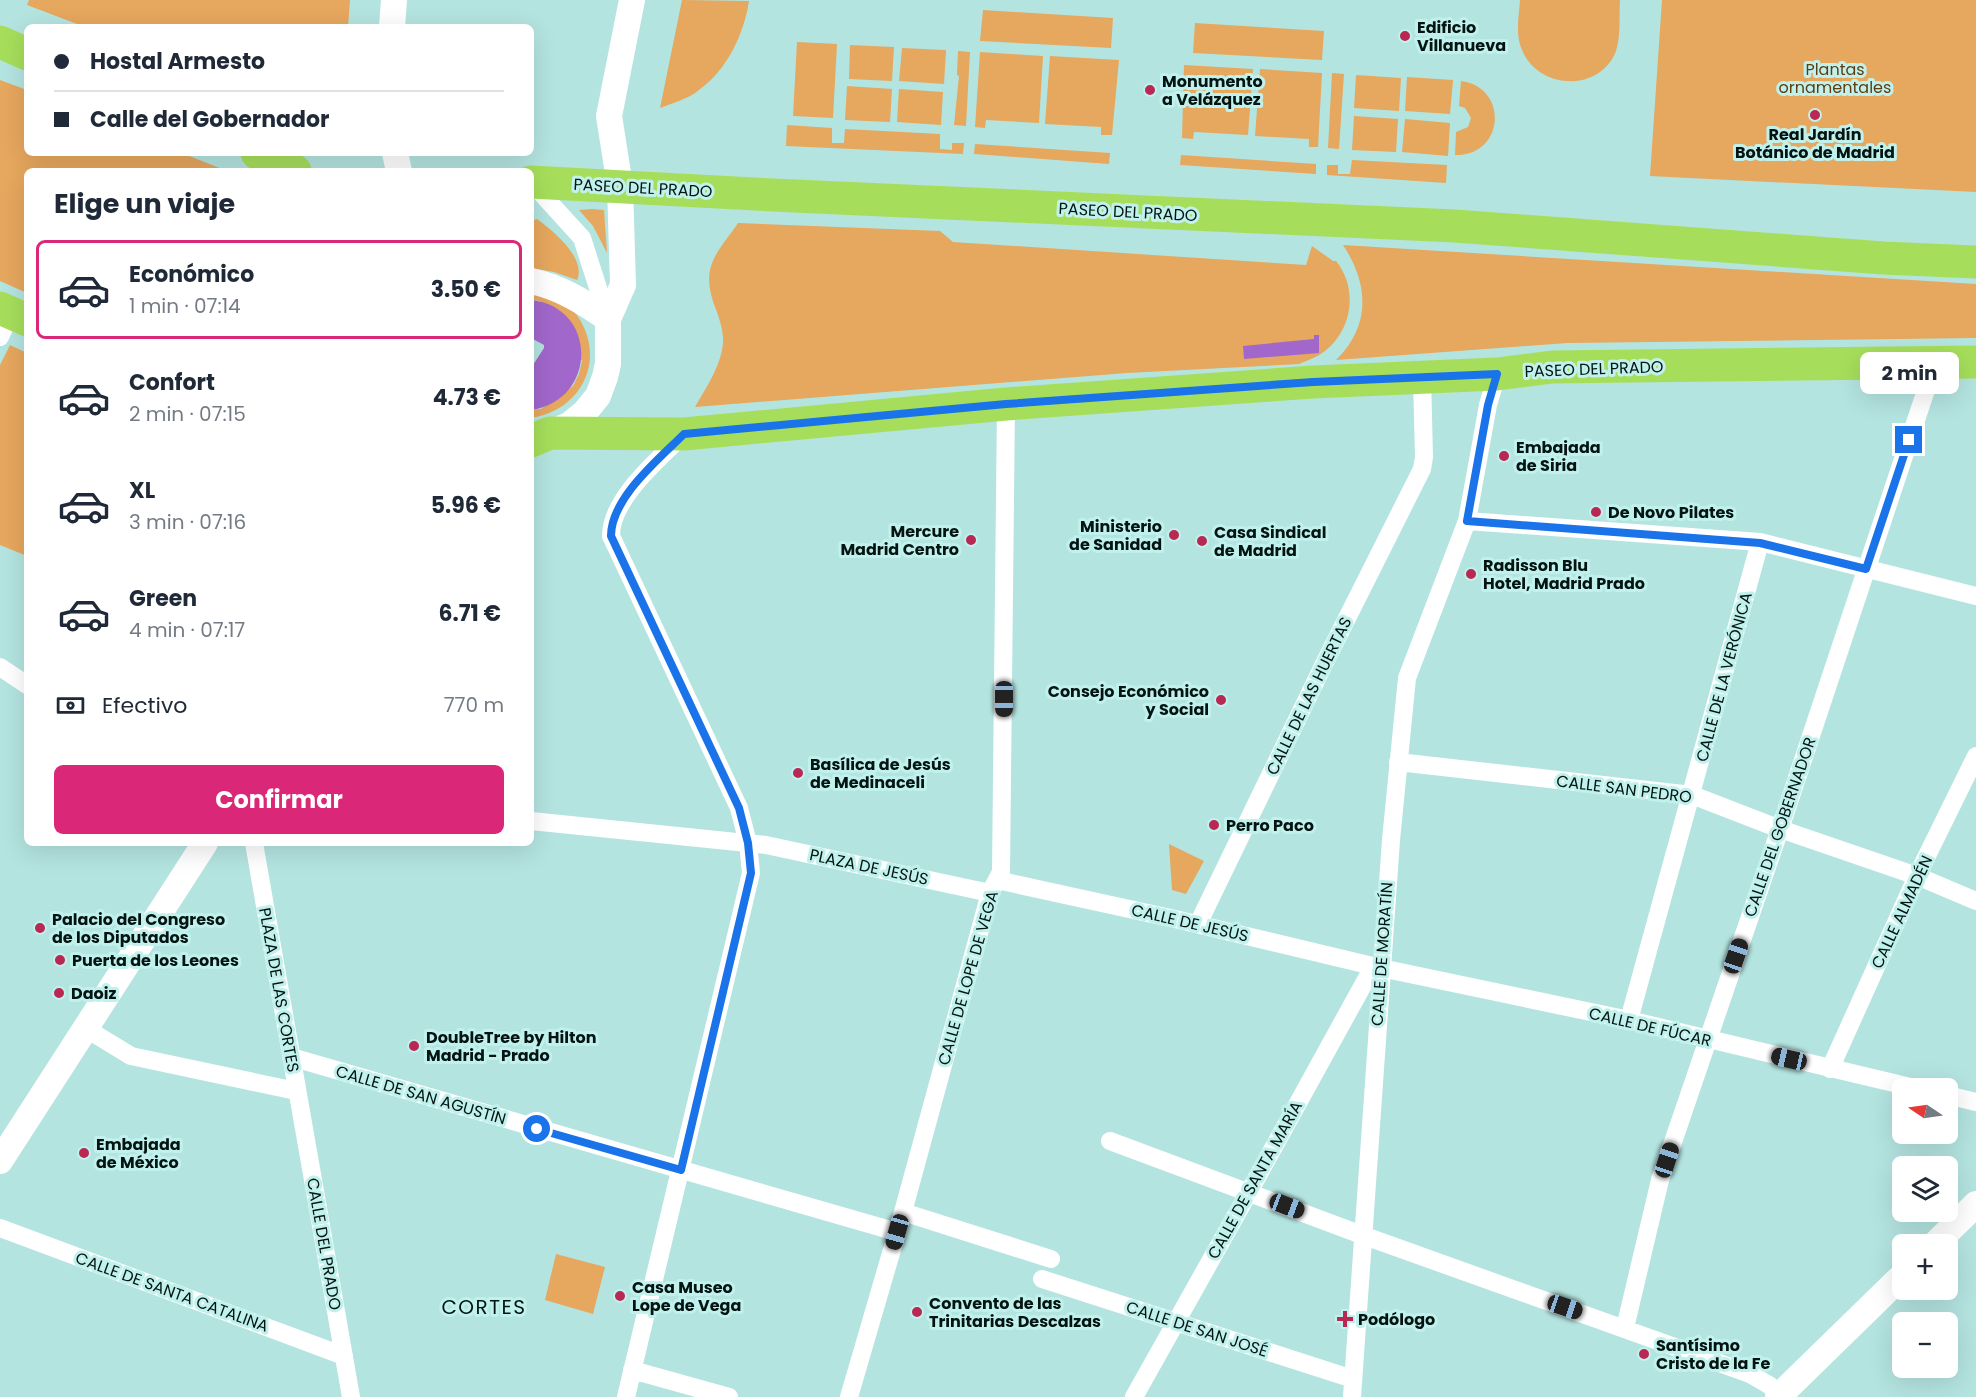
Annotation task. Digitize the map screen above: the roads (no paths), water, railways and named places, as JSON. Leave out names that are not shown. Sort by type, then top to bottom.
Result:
[{"type":"highway","points":[[0,42],[24,53]]},
{"type":"highway","points":[[263,156],[289,168]]},
{"type":"highway","name":"PASEO DEL PRADO","points":[[534,182],[1455,226],[1883,258],[1976,262]]},
{"type":"highway","name":"PASEO DEL PRADO","points":[[536,440],[684,434],[1006,404],[1302,383],[1497,374],[1552,367],[1976,362]]},
{"type":"street","points":[[392,24],[394,0]]},
{"type":"street","points":[[608,319],[623,285],[620,186],[609,116],[632,0]]},
{"type":"street","points":[[534,185],[582,238],[608,319],[608,364],[598,396],[585,412],[569,425],[536,440]]},
{"type":"street","points":[[534,282],[551,285],[566,292],[608,319]]},
{"type":"street","name":"CALLE DEL GOBERNADOR","points":[[1625,1328],[1660,1180],[1935,363]]},
{"type":"street","name":"CALLE DE MORATÍN","points":[[1353,1388],[1382,968],[1407,678],[1467,521],[1488,405],[1497,374]]},
{"type":"street","name":"CALLE DE LAS HUERTAS","points":[[1198,924],[1320,672],[1422,469],[1424,457],[1422,377]]},
{"type":"street","name":"CALLE DE LOPE DE VEGA","points":[[849,1397],[994,887],[1003,863],[1006,404]]},
{"type":"street","points":[[626,1397],[751,873],[748,843],[739,808],[611,536],[611,525],[617,510],[652,465],[684,434]]},
{"type":"street","points":[[1467,521],[1760,543],[1976,596]]},
{"type":"street","name":"CALLE DE LA VERÓNICA","points":[[1629,1020],[1760,543]]},
{"type":"street","points":[[0,667],[24,683]]},
{"type":"street","name":"CALLE ALMADÉN","points":[[1830,1069],[1917,876],[1976,756]]},
{"type":"street","name":"CALLE SAN PEDRO","points":[[1398,762],[1692,795],[1780,829],[1917,876],[1976,901]]},
{"type":"street","name":"PLAZA DE JESÚS","points":[[534,820],[748,843],[994,887]]},
{"type":"street","points":[[0,1161],[202,846]]},
{"type":"street","name":"PLAZA DE LAS CORTES","points":[[85,1028],[130,1056],[296,1090],[255,846]]},
{"type":"street","name":"CALLE DE JESÚS","points":[[994,887],[1198,924],[1382,968]]},
{"type":"street","name":"CALLE DE FÚCAR","points":[[1382,968],[1629,1020],[1892,1083]]},
{"type":"street","name":"CALLE DE SANTA MARÍA","points":[[1134,1397],[1368,976],[1382,968]]},
{"type":"street","name":"CALLE DE SAN AGUSTÍN","points":[[291,1057],[897,1232]]},
{"type":"street","name":"CALLE DEL PRADO","points":[[296,1090],[351,1397]]},
{"type":"street","points":[[1958,1098],[1976,1102]]},
{"type":"street","points":[[1110,1141],[1362,1235],[1750,1374],[1769,1385],[1779,1396],[1892,1286]]},
{"type":"street","points":[[1945,1234],[1976,1204]]},
{"type":"street","points":[[903,1212],[1051,1259]]},
{"type":"street","name":"CALLE DE SANTA CATALINA","points":[[0,1228],[344,1356]]},
{"type":"street","name":"CALLE DE SAN JOSÉ","points":[[1041,1279],[1176,1322],[1353,1388]]},
{"type":"street","points":[[632,1370],[729,1397]]},
{"type":"place","name":"Edificio Villanueva","points":[[1405,36]]},
{"type":"place","name":"Monumento a Velázquez","points":[[1150,90]]},
{"type":"place","name":"Real Jardín Botánico de Madrid","points":[[1815,115]]},
{"type":"place","name":"Embajada de Siria","points":[[1504,456]]},
{"type":"place","name":"De Novo Pilates","points":[[1596,512]]},
{"type":"place","name":"Ministerio de Sanidad","points":[[1174,535]]},
{"type":"place","name":"Mercure Madrid Centro","points":[[971,540]]},
{"type":"place","name":"Casa Sindical de Madrid","points":[[1202,541]]},
{"type":"place","name":"Radisson Blu Hotel, Madrid Prado","points":[[1471,574]]},
{"type":"place","name":"Consejo Económico y Social","points":[[1221,700]]},
{"type":"place","name":"Basílica de Jesús de Medinaceli","points":[[798,773]]},
{"type":"place","name":"Perro Paco","points":[[1214,825]]},
{"type":"place","name":"Palacio del Congreso de los Diputados","points":[[40,928]]},
{"type":"place","name":"Puerta de los Leones","points":[[60,960]]},
{"type":"place","name":"Daoiz","points":[[59,993]]},
{"type":"place","name":"DoubleTree by Hilton Madrid - Prado","points":[[414,1046]]},
{"type":"place","name":"Embajada de México","points":[[84,1153]]},
{"type":"place","name":"Casa Museo Lope de Vega","points":[[620,1296]]},
{"type":"place","name":"Convento de las Trinitarias Descalzas","points":[[917,1312]]},
{"type":"place","name":"Podólogo","points":[[1345,1319]]},
{"type":"place","name":"Santísimo Cristo de la Fe","points":[[1644,1354]]},
{"type":"district","name":"CORTES","points":[[484,1307]]},
{"type":"park label","name":"Plantas ornamentales","points":[[1835,78]]}]
